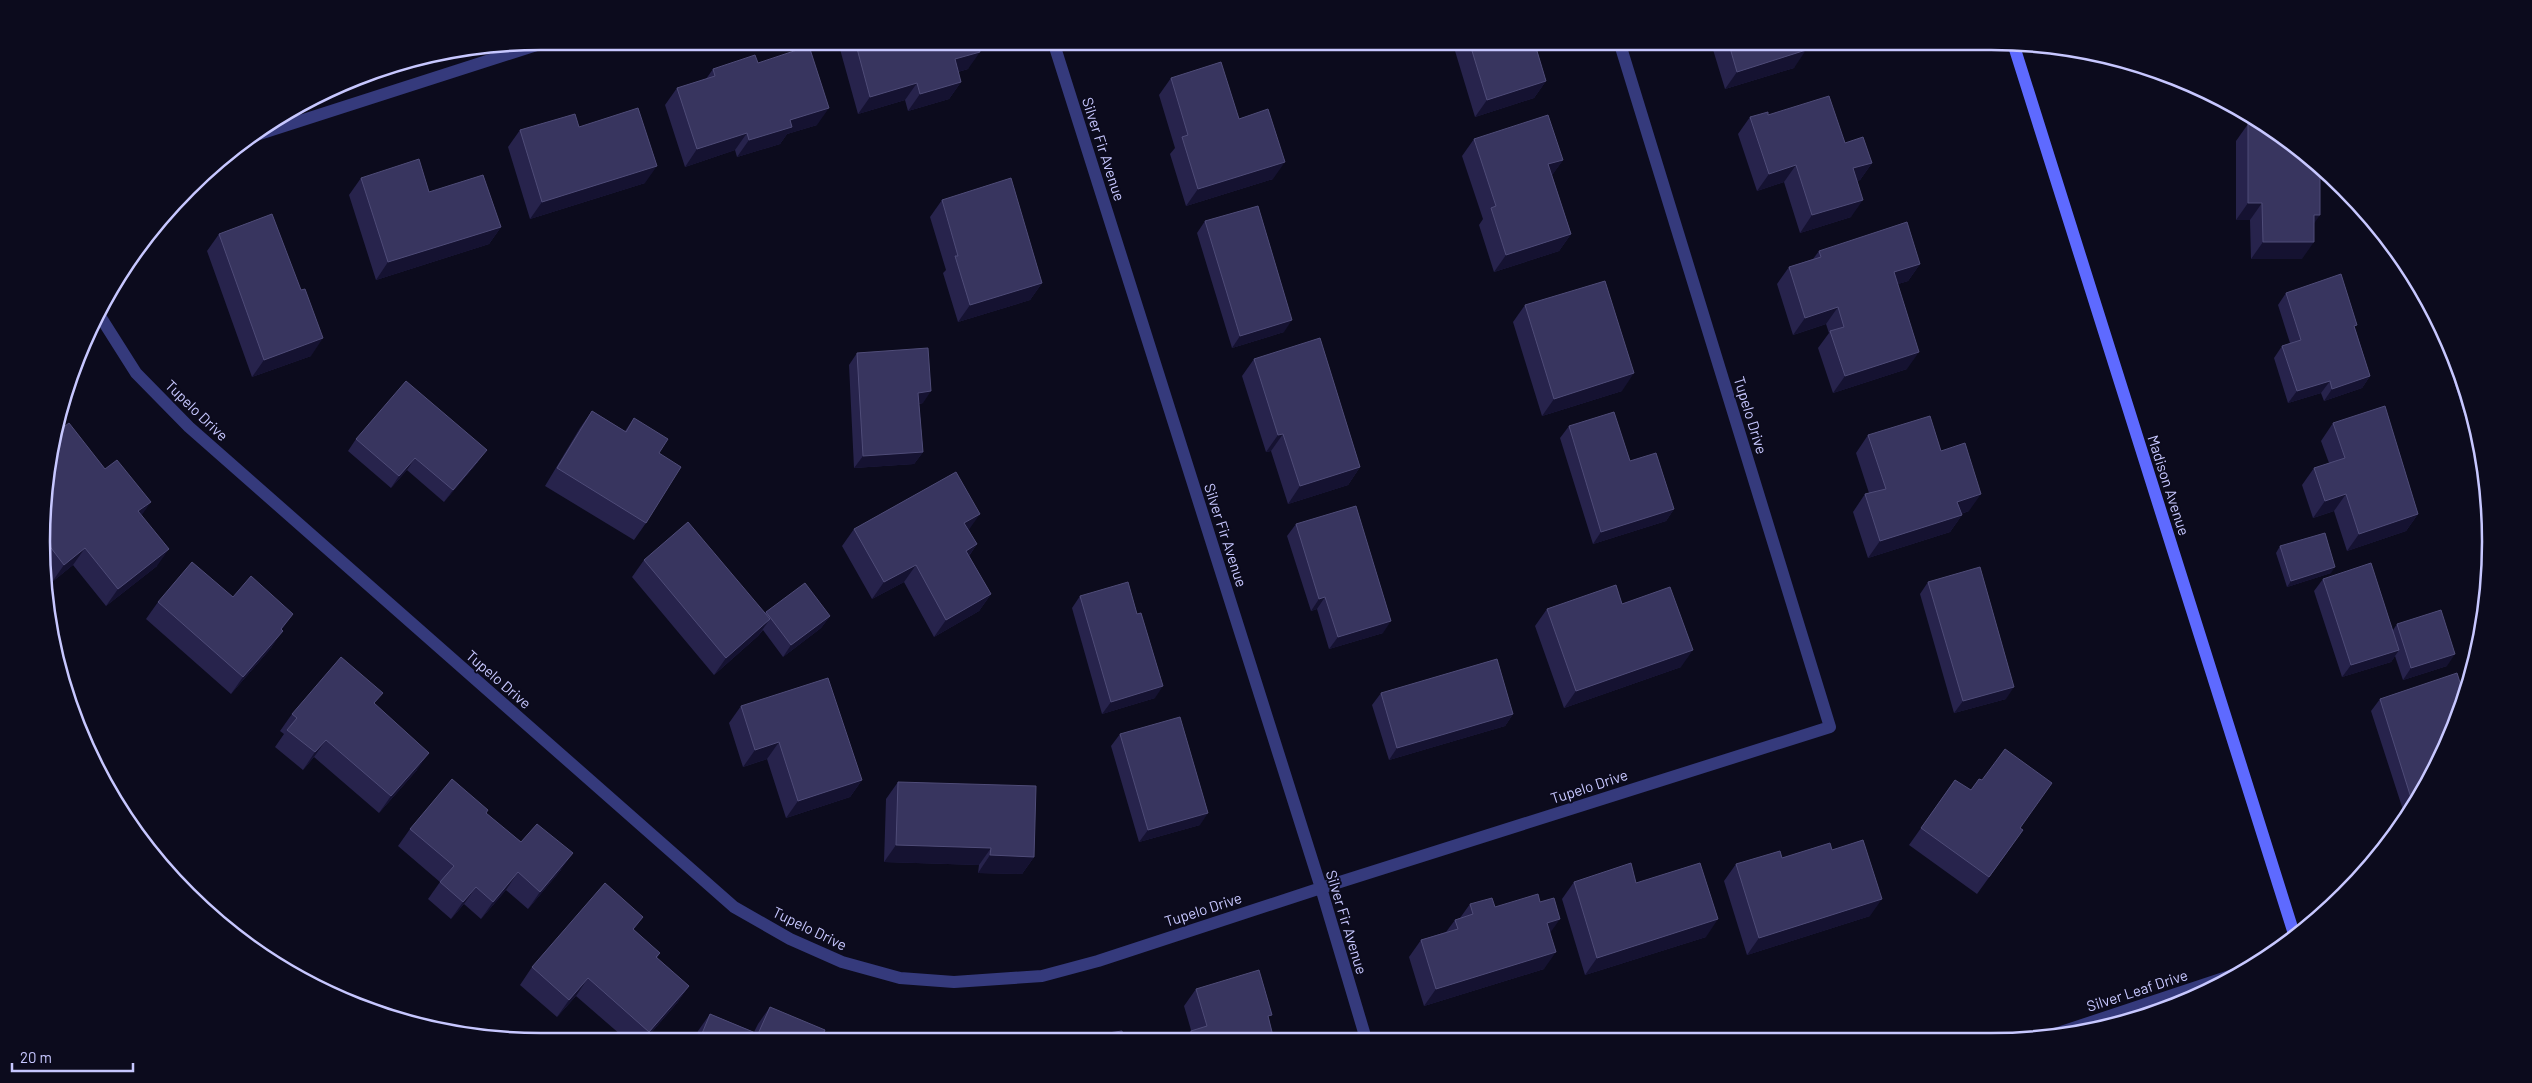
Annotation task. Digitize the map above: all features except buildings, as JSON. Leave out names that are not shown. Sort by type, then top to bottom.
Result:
[{"type":"main road","name":"Madison Avenue","points":[[2015,51],[2292,929]]},
{"type":"street","name":"Silver Fir Avenue","points":[[1056,50],[1321,888],[1364,1033]]},
{"type":"street","name":"Tupelo Drive","points":[[103,321],[136,373],[189,427],[734,907],[790,939],[842,962],[900,978],[954,982],[1042,976],[1098,961],[1321,888],[1830,727],[1622,50]]},
{"type":"street","points":[[274,129],[519,51]]},
{"type":"street","name":"Silver Leaf Drive","points":[[2092,1022],[2198,987]]}]
